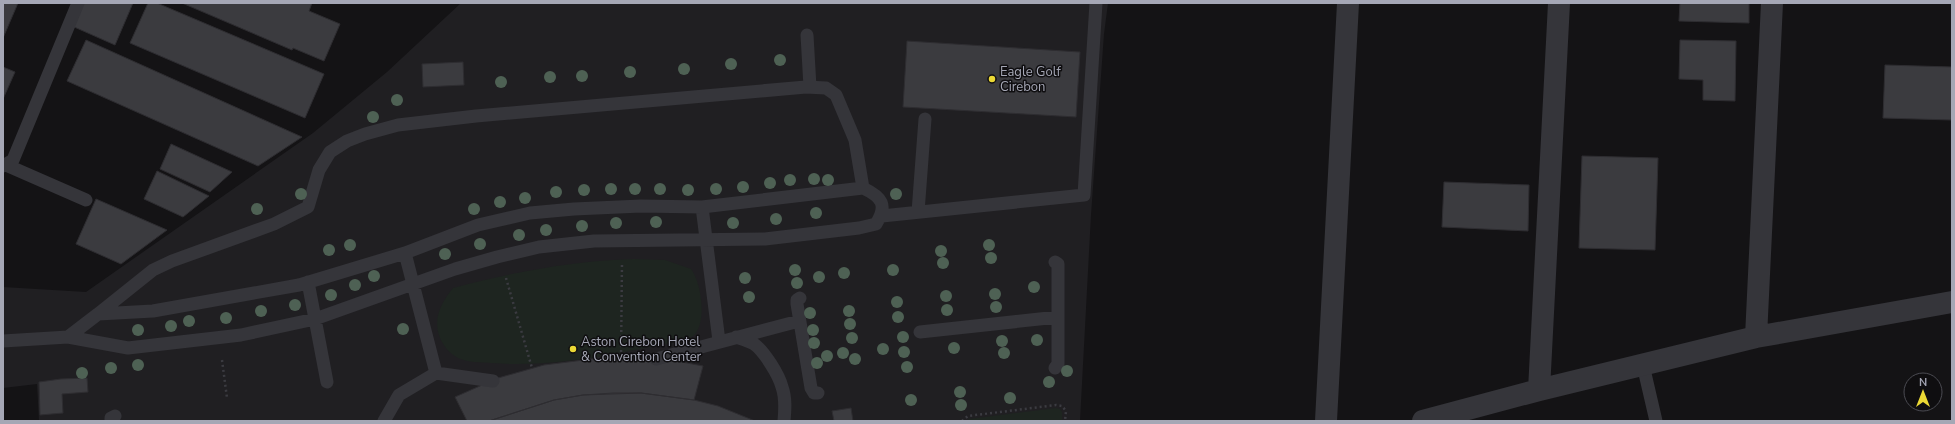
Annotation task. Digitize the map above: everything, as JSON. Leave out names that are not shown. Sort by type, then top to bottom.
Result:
[{"type":"street","points":[[1326,421],[1348,3]]},
{"type":"street","points":[[1539,390],[1559,3]]},
{"type":"street","points":[[1756,337],[1772,3]]},
{"type":"street","points":[[1422,421],[1539,390],[1756,337],[1952,302]]},
{"type":"lane","points":[[5,166],[13,160],[78,3]]},
{"type":"lane","points":[[882,216],[1084,195],[1096,3]]},
{"type":"lane","points":[[807,45],[810,87]]},
{"type":"lane","points":[[68,337],[153,270],[172,260],[274,224],[308,207],[319,170],[330,152],[365,134],[398,125],[476,116],[810,87],[826,88],[836,95],[855,140],[863,188]]},
{"type":"lane","points":[[918,212],[924,119]]},
{"type":"lane","points":[[5,166],[86,200]]},
{"type":"lane","points":[[3,341],[68,337],[128,348],[241,335],[315,319],[462,267],[539,247],[594,241],[705,241],[765,239],[859,228],[876,224],[882,216],[882,202],[875,193],[863,188],[702,207],[641,206],[574,209],[530,213],[478,225],[405,253],[308,282],[228,299],[153,311],[98,314]]},
{"type":"lane","points":[[702,207],[705,241],[719,341]]},
{"type":"lane","points":[[405,253],[436,373]]},
{"type":"lane","points":[[1055,262],[1058,264],[1058,364],[1055,368]]},
{"type":"lane","points":[[308,282],[327,382]]},
{"type":"lane","points":[[800,298],[797,300],[799,321],[812,388],[814,393],[818,393]]},
{"type":"lane","points":[[920,332],[1058,317]]},
{"type":"lane","points":[[656,359],[719,341],[799,321]]},
{"type":"lane","points":[[736,337],[754,344],[764,354],[772,366],[782,387],[785,406],[784,421]]},
{"type":"lane","points":[[1643,365],[1656,421]]},
{"type":"lane","points":[[384,421],[399,395],[436,373],[492,380]]},
{"type":"path","points":[[621,357],[622,277]]},
{"type":"path","points":[[510,293],[532,368]]},
{"type":"path","points":[[218,338],[227,398]]},
{"type":"path","points":[[962,421],[968,416],[1056,405],[1062,406],[1066,411],[1065,421]]},
{"type":"shaded area","points":[[461,3],[1108,3],[1104,34],[1091,215],[1080,421],[39,421],[37,384],[3,388],[3,287],[86,292],[313,133],[387,72]]},
{"type":"shaded area","points":[[634,259],[665,260],[691,269],[698,283],[702,311],[699,328],[693,336],[675,342],[629,351],[584,359],[538,364],[474,362],[462,360],[449,351],[440,339],[437,328],[438,316],[442,304],[453,288],[543,268],[588,262]]},
{"type":"shaded area","points":[[1056,408],[1060,409],[1062,412],[1062,421],[967,421],[969,419]]},
{"type":"building","points":[[3,3],[18,3],[3,38]]},
{"type":"building","points":[[82,3],[133,3],[115,45],[72,26]]},
{"type":"building","points":[[148,3],[157,3],[324,74],[305,118],[130,43]]},
{"type":"building","points":[[182,3],[312,3],[309,11],[340,24],[324,61],[293,48],[292,50]]},
{"type":"building","points":[[1680,3],[1749,3],[1749,23],[1679,21]]},
{"type":"building","points":[[86,40],[302,137],[258,166],[67,81]]},
{"type":"building","points":[[1680,40],[1736,41],[1735,101],[1703,100],[1703,80],[1679,79]]},
{"type":"building","name":"Eagle Golf Cirebon","points":[[907,41],[1080,52],[1076,117],[903,107]]},
{"type":"building","points":[[463,62],[464,85],[423,87],[422,64]]},
{"type":"building","points":[[1885,65],[1952,67],[1952,120],[1883,118]]},
{"type":"building","points":[[3,67],[15,72],[3,99]]},
{"type":"building","points":[[171,144],[232,172],[210,192],[160,169]]},
{"type":"building","points":[[1582,156],[1658,158],[1655,250],[1579,248]]},
{"type":"building","points":[[157,171],[209,196],[183,217],[144,199]]},
{"type":"building","points":[[1444,182],[1529,185],[1528,231],[1442,227]]},
{"type":"building","points":[[96,199],[167,230],[121,264],[76,244]]},
{"type":"building","points":[[608,357],[639,357],[671,360],[703,366],[694,400],[641,393],[583,395],[554,400],[489,421],[467,421],[455,397],[498,378],[544,365]]},
{"type":"building","points":[[87,378],[88,392],[62,394],[63,413],[40,415],[39,382]]},
{"type":"building","points":[[641,393],[694,400],[718,406],[755,421],[489,421],[554,400],[583,395]]},
{"type":"building","points":[[851,408],[853,421],[834,421],[832,411]]},
{"type":"place","name":"Eagle Golf Cirebon","points":[[992,79]]},
{"type":"place","name":"Aston Cirebon Hotel & Convention Center","points":[[573,349]]}]
